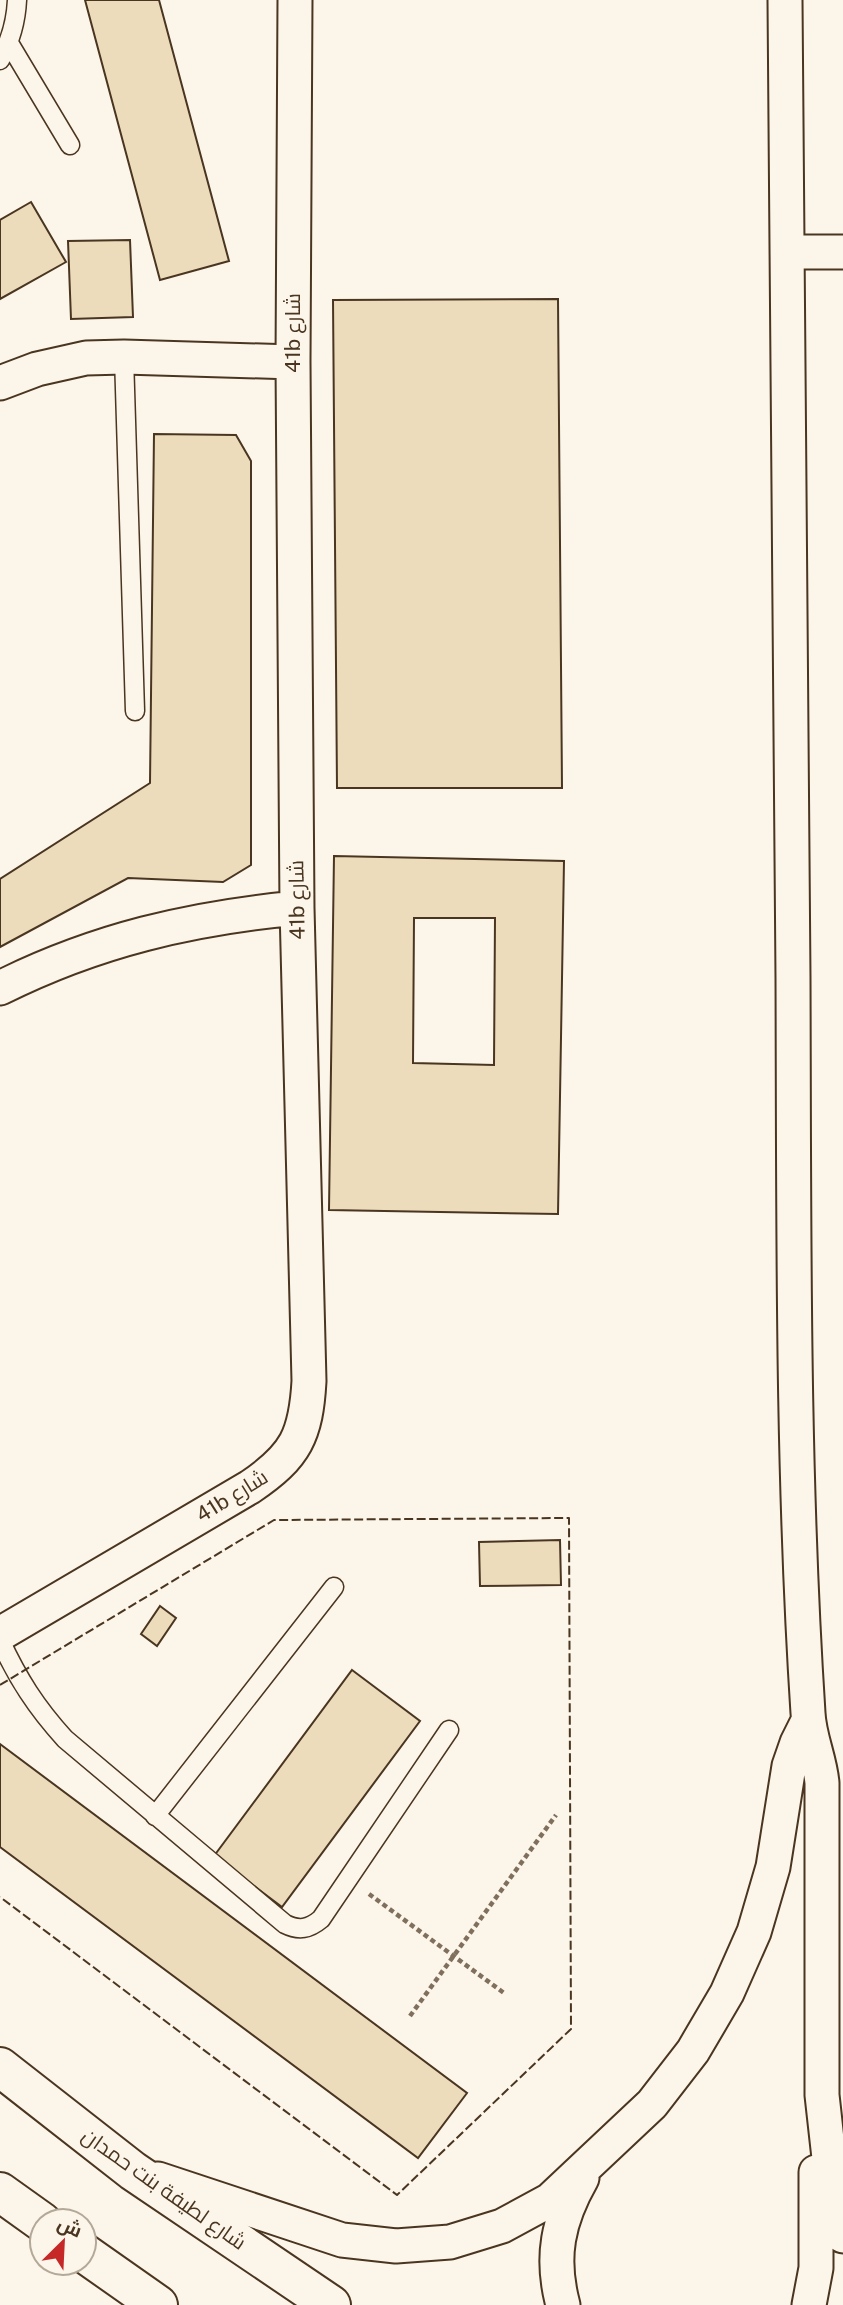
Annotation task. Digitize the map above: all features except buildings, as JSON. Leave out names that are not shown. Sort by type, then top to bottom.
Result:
[{"type":"main road","name":"شارع لطيفة بنت حمدان","points":[[0,2067],[133,2171],[331,2305]]},
{"type":"main road","points":[[0,2192],[28,2212]]},
{"type":"main road","points":[[98,2263],[150,2302]]},
{"type":"street","name":"41b شارع","points":[[0,1634],[250,1487],[276,1469],[296,1443],[307,1413],[309,1381],[297,908],[293,362],[295,0]]},
{"type":"street","points":[[785,0],[789,252],[793,1337],[798,1534],[808,1721],[820,1764],[822,1783],[821,2064],[825,2125],[843,2236]]},
{"type":"street","points":[[789,252],[843,252]]},
{"type":"street","points":[[0,383],[37,369],[86,358],[293,362]]},
{"type":"street","points":[[0,988],[77,954],[131,936],[197,920],[297,908]]},
{"type":"street","points":[[133,2171],[342,2240],[396,2246],[450,2242],[502,2226],[550,2200],[652,2104],[693,2051],[727,1993],[754,1932],[773,1867],[789,1766],[808,1721]]},
{"type":"street","points":[[809,2305],[816,2268],[814,2184],[825,2125]]},
{"type":"street","points":[[563,2305],[556,2280],[557,2239],[570,2200],[591,2164]]},
{"type":"lane","points":[[0,60],[15,24],[17,0]]},
{"type":"lane","points":[[9,43],[70,145]]},
{"type":"lane","points":[[124,357],[135,711]]},
{"type":"lane","points":[[155,1816],[334,1587]]},
{"type":"lane","points":[[0,1640],[16,1675],[44,1716],[65,1739],[285,1924],[294,1928],[304,1929],[321,1920],[449,1730]]},
{"type":"path","points":[[410,2016],[556,1815]]},
{"type":"path","points":[[348,1879],[504,1993]]},
{"type":"fence","points":[[0,1685],[274,1520],[569,1518],[571,2029],[397,2195],[0,1897]]}]
